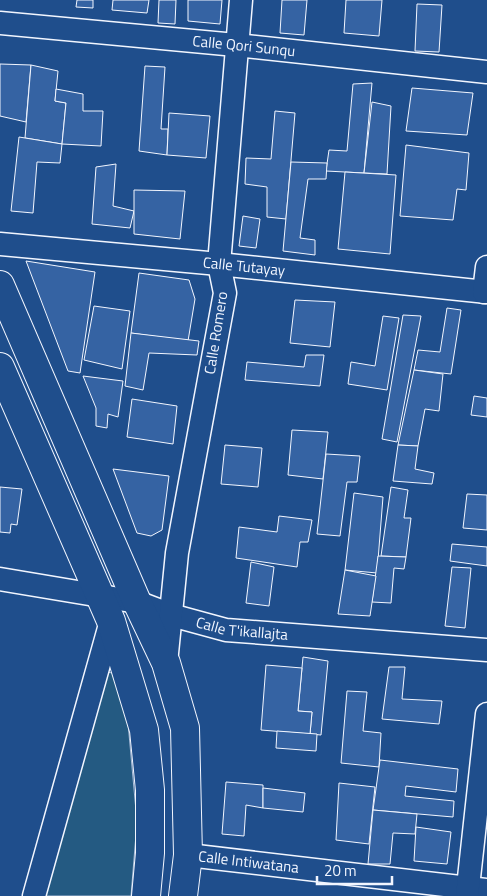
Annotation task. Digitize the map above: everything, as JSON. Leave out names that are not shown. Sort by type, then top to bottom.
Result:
[{"type":"main road","points":[[0,285],[137,602],[166,663],[185,728],[188,855],[183,896]]},
{"type":"main road","points":[[0,367],[106,609],[144,730],[150,790],[150,853],[146,896]]},
{"type":"street","name":"Calle Romero","points":[[166,663],[177,553],[225,293],[220,264],[236,45],[242,0]]},
{"type":"street","name":"Calle Qori Sunqu","points":[[0,23],[236,45],[487,72]]},
{"type":"street","name":"Calle Tutayay","points":[[0,244],[220,264],[486,292]]},
{"type":"street","points":[[486,292],[487,267]]},
{"type":"street","name":"Calle T'ikallajta","points":[[0,579],[106,609],[137,602],[171,615],[226,630],[487,650]]},
{"type":"street","points":[[34,896],[106,609]]},
{"type":"street","points":[[474,891],[487,714]]},
{"type":"street","name":"Calle Intiwatana","points":[[188,855],[474,891]]},
{"type":"shaded area","points":[[106,672],[113,673],[128,723],[137,822],[131,896],[41,896]]},
{"type":"building","points":[[77,0],[93,0],[93,8],[76,7]]},
{"type":"building","points":[[113,0],[149,0],[147,13],[112,10]]},
{"type":"building","points":[[159,0],[176,0],[175,24],[158,23]]},
{"type":"building","points":[[188,0],[222,0],[220,24],[188,21]]},
{"type":"building","points":[[282,0],[307,0],[304,35],[280,33]]},
{"type":"building","points":[[346,0],[382,0],[379,36],[344,33]]},
{"type":"building","points":[[417,4],[442,5],[439,52],[415,51]]},
{"type":"building","points":[[0,64],[31,65],[26,122],[0,116]]},
{"type":"building","points":[[31,65],[58,71],[55,101],[66,103],[62,144],[25,138]]},
{"type":"building","points":[[145,66],[165,67],[161,129],[168,129],[167,155],[139,151]]},
{"type":"building","points":[[372,83],[364,173],[326,171],[329,150],[347,151],[353,84]]},
{"type":"building","points":[[412,88],[473,93],[467,135],[406,131]]},
{"type":"building","points":[[56,89],[83,94],[83,111],[103,111],[101,146],[62,144],[66,103],[55,101]]},
{"type":"building","points":[[372,102],[391,106],[387,174],[364,173]]},
{"type":"building","points":[[275,111],[295,113],[286,219],[267,217],[267,187],[245,184],[246,158],[271,159]]},
{"type":"building","points":[[169,113],[210,116],[206,158],[167,155]]},
{"type":"building","points":[[19,137],[62,144],[60,163],[37,162],[33,213],[11,211]]},
{"type":"building","points":[[406,145],[469,153],[466,190],[457,189],[453,220],[400,216]]},
{"type":"building","points":[[291,162],[327,163],[326,179],[308,179],[300,238],[315,240],[315,255],[283,251]]},
{"type":"building","points":[[116,164],[113,206],[134,211],[130,228],[92,224],[96,167]]},
{"type":"building","points":[[345,172],[396,175],[390,254],[338,249]]},
{"type":"building","points":[[134,190],[185,191],[180,239],[134,234]]},
{"type":"building","points":[[243,216],[260,219],[256,248],[239,246]]},
{"type":"building","points":[[26,261],[95,272],[80,373],[68,371]]},
{"type":"building","points":[[139,273],[189,280],[195,299],[188,341],[131,333]]},
{"type":"building","points":[[295,300],[335,302],[330,347],[290,343]]},
{"type":"building","points":[[94,306],[130,311],[122,369],[84,360]]},
{"type":"building","points":[[447,308],[461,310],[451,374],[414,370],[418,350],[440,352]]},
{"type":"building","points":[[403,315],[421,316],[397,442],[382,439]]},
{"type":"building","points":[[383,316],[399,318],[387,390],[348,384],[351,362],[375,366]]},
{"type":"building","points":[[131,333],[199,341],[197,355],[149,353],[143,390],[125,386]]},
{"type":"building","points":[[306,355],[324,355],[320,386],[245,380],[247,362],[304,367]]},
{"type":"building","points":[[414,370],[443,374],[439,411],[425,409],[418,446],[398,445]]},
{"type":"building","points":[[83,376],[123,381],[118,417],[108,414],[107,428],[96,426],[96,408]]},
{"type":"building","points":[[474,396],[487,398],[487,417],[471,415]]},
{"type":"building","points":[[132,399],[177,406],[173,444],[127,437]]},
{"type":"building","points":[[292,430],[328,432],[323,479],[288,475]]},
{"type":"building","points":[[225,445],[262,448],[258,487],[221,484]]},
{"type":"building","points":[[398,445],[418,446],[415,469],[434,473],[432,484],[393,481]]},
{"type":"building","points":[[326,454],[360,456],[357,482],[347,482],[340,536],[317,534]]},
{"type":"building","points":[[113,469],[169,476],[162,530],[151,536],[137,533]]},
{"type":"building","points":[[0,487],[22,489],[17,525],[11,524],[10,533],[0,532]]},
{"type":"building","points":[[391,487],[408,490],[404,518],[411,518],[406,557],[381,556]]},
{"type":"building","points":[[354,493],[383,497],[377,573],[345,570]]},
{"type":"building","points":[[467,494],[487,495],[487,530],[463,528]]},
{"type":"building","points":[[279,516],[312,520],[308,542],[300,542],[297,567],[236,558],[239,527],[277,532]]},
{"type":"building","points":[[452,544],[487,547],[487,566],[450,561]]},
{"type":"building","points":[[378,556],[406,557],[404,569],[394,568],[391,603],[372,602]]},
{"type":"building","points":[[251,562],[274,567],[269,606],[246,603]]},
{"type":"building","points":[[452,567],[471,568],[465,628],[445,626]]},
{"type":"building","points":[[345,570],[376,576],[370,616],[338,614]]},
{"type":"building","points":[[303,657],[328,661],[321,735],[310,734],[312,712],[298,711]]},
{"type":"building","points":[[266,665],[302,668],[298,711],[312,712],[310,734],[261,730]]},
{"type":"building","points":[[389,667],[405,667],[402,699],[442,701],[439,724],[382,719]]},
{"type":"building","points":[[347,691],[367,692],[363,731],[381,733],[379,767],[341,763]]},
{"type":"building","points":[[277,731],[317,734],[316,751],[276,748]]},
{"type":"building","points":[[380,760],[458,769],[456,792],[406,786],[405,796],[454,801],[453,817],[373,810]]},
{"type":"building","points":[[226,782],[263,785],[263,808],[246,805],[244,836],[222,834]]},
{"type":"building","points":[[339,783],[375,787],[369,844],[336,840]]},
{"type":"building","points":[[263,788],[305,793],[303,812],[263,808]]},
{"type":"building","points":[[373,810],[417,814],[415,834],[393,833],[390,864],[368,864]]},
{"type":"building","points":[[416,827],[451,832],[447,864],[414,861]]}]
